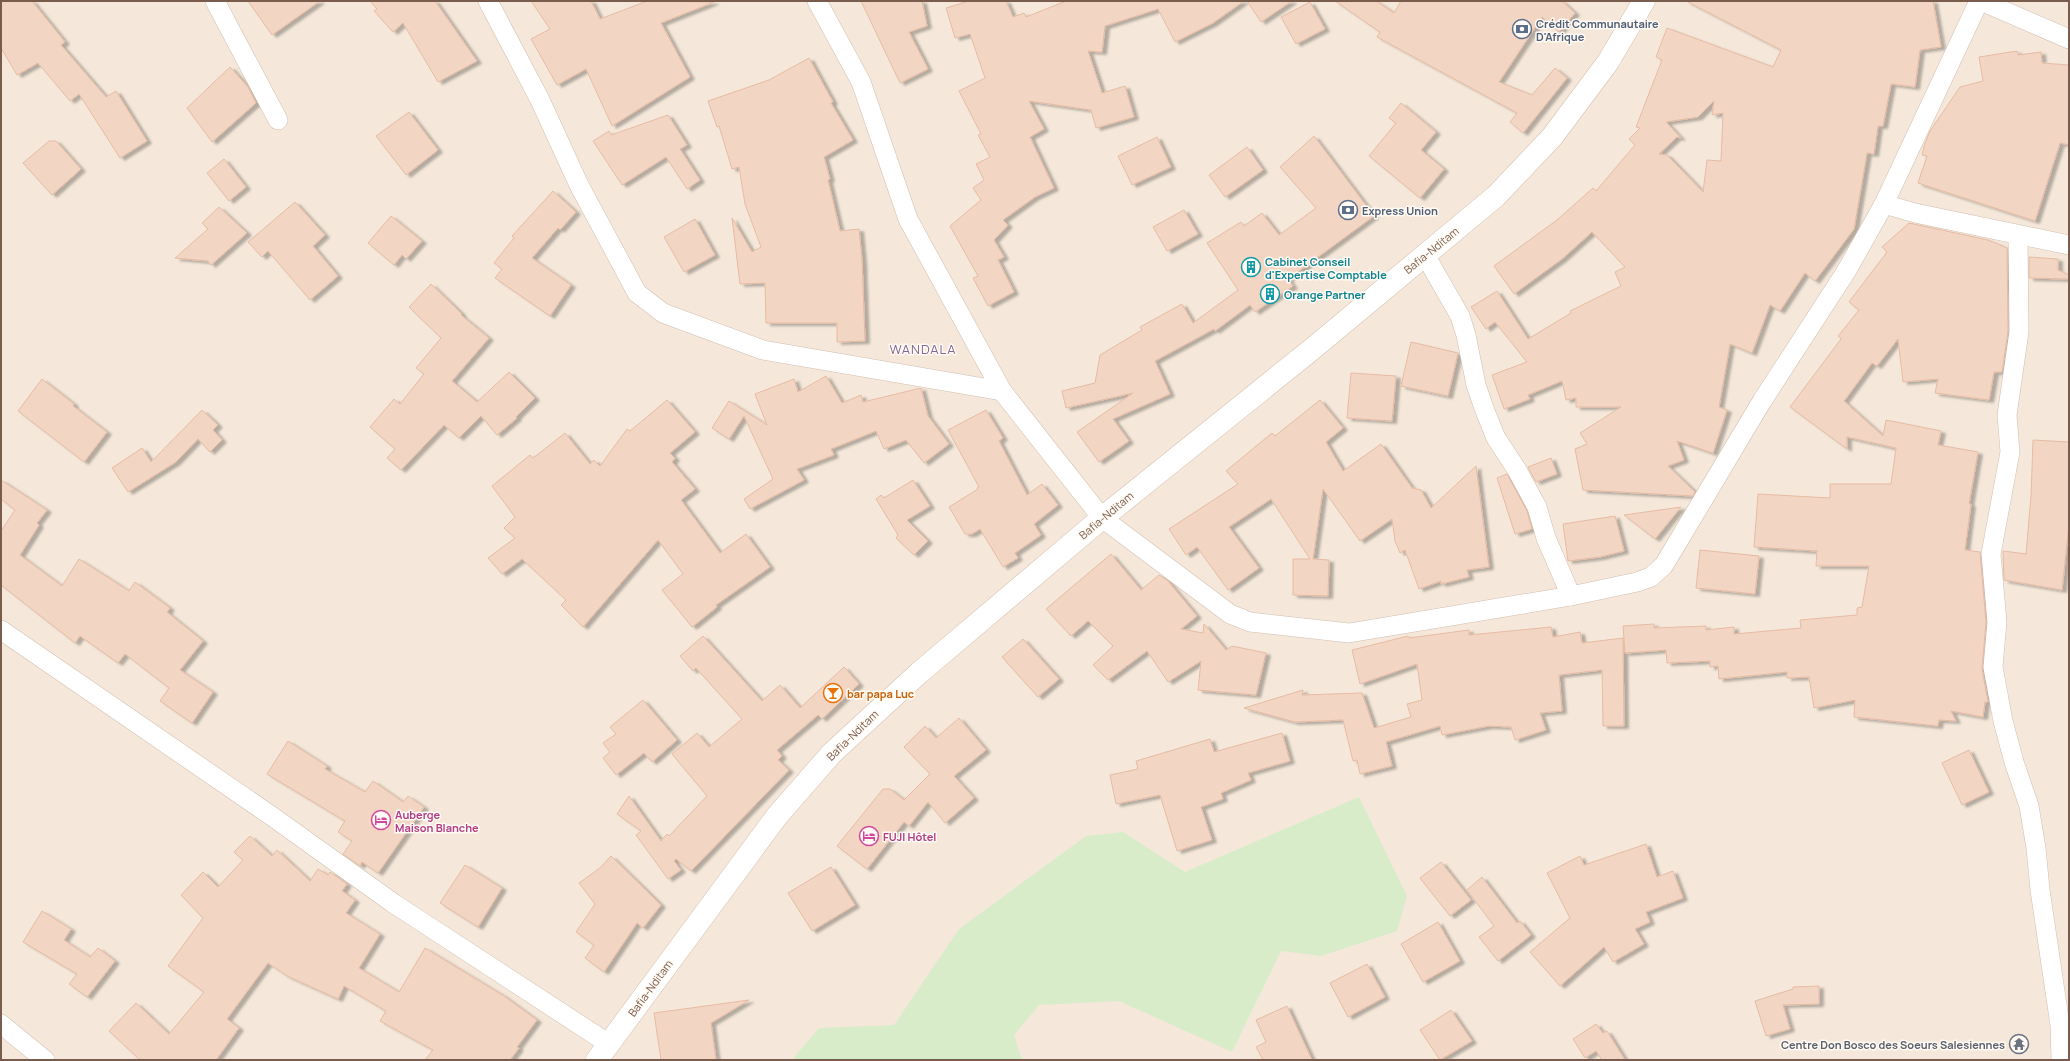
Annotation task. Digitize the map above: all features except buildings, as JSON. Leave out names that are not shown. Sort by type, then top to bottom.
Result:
[{"type":"main road","name":"Bafia-Nditam","points":[[603,1052],[777,816],[832,753],[919,673],[1102,518],[1496,196],[1552,136],[1608,62],[1644,1]]},
{"type":"street","points":[[215,1],[278,120]]},
{"type":"street","points":[[488,1],[540,100],[579,185],[637,293],[663,313],[763,350],[1002,392]]},
{"type":"street","points":[[817,1],[861,82],[908,218],[1002,392],[1102,518],[1230,614],[1250,622],[1349,633],[1571,596],[1637,582],[1651,577],[1664,565],[1762,401],[1847,270],[1884,204],[1980,1],[2069,39]]},
{"type":"street","points":[[1884,204],[1915,213],[2069,245]]},
{"type":"street","points":[[2018,235],[2019,332],[2007,415],[2010,452],[1991,554],[1997,622],[1993,667],[2003,721],[2014,762],[2029,806],[2060,1025],[2061,1060]]},
{"type":"street","points":[[1425,255],[1460,316],[1466,335],[1476,385],[1485,411],[1496,438],[1517,470],[1537,507],[1546,538],[1571,596]]},
{"type":"street","points":[[1,630],[273,817],[603,1052]]},
{"type":"street","points":[[1,1024],[45,1060]]},
{"type":"shaded area","points":[[1,1],[2069,1],[2069,1060],[1,1060]]},
{"type":"green space","points":[[1359,797],[1407,896],[1397,931],[1321,956],[1281,951],[1232,1052],[1119,1001],[1039,1005],[1014,1035],[1022,1060],[792,1060],[819,1028],[894,1025],[959,929],[1086,836],[1123,832],[1185,872]]},
{"type":"place","name":"Crédit Communautaire D'Afrique","points":[[1522,29]]},
{"type":"place","name":"Express Union","points":[[1348,210]]},
{"type":"place","name":"Cabinet Conseil d'Expertise Comptable","points":[[1251,267]]},
{"type":"place","name":"Orange Partner","points":[[1270,294]]},
{"type":"place","name":"bar papa Luc","points":[[833,693]]},
{"type":"place","name":"Auberge Maison Blanche","points":[[381,820]]},
{"type":"place","name":"FUJI Hôtel","points":[[869,836]]},
{"type":"place","name":"Centre Don Bosco des Soeurs Salesiennes","points":[[2019,1044]]},
{"type":"district","name":"WANDALA","points":[[923,349]]}]
